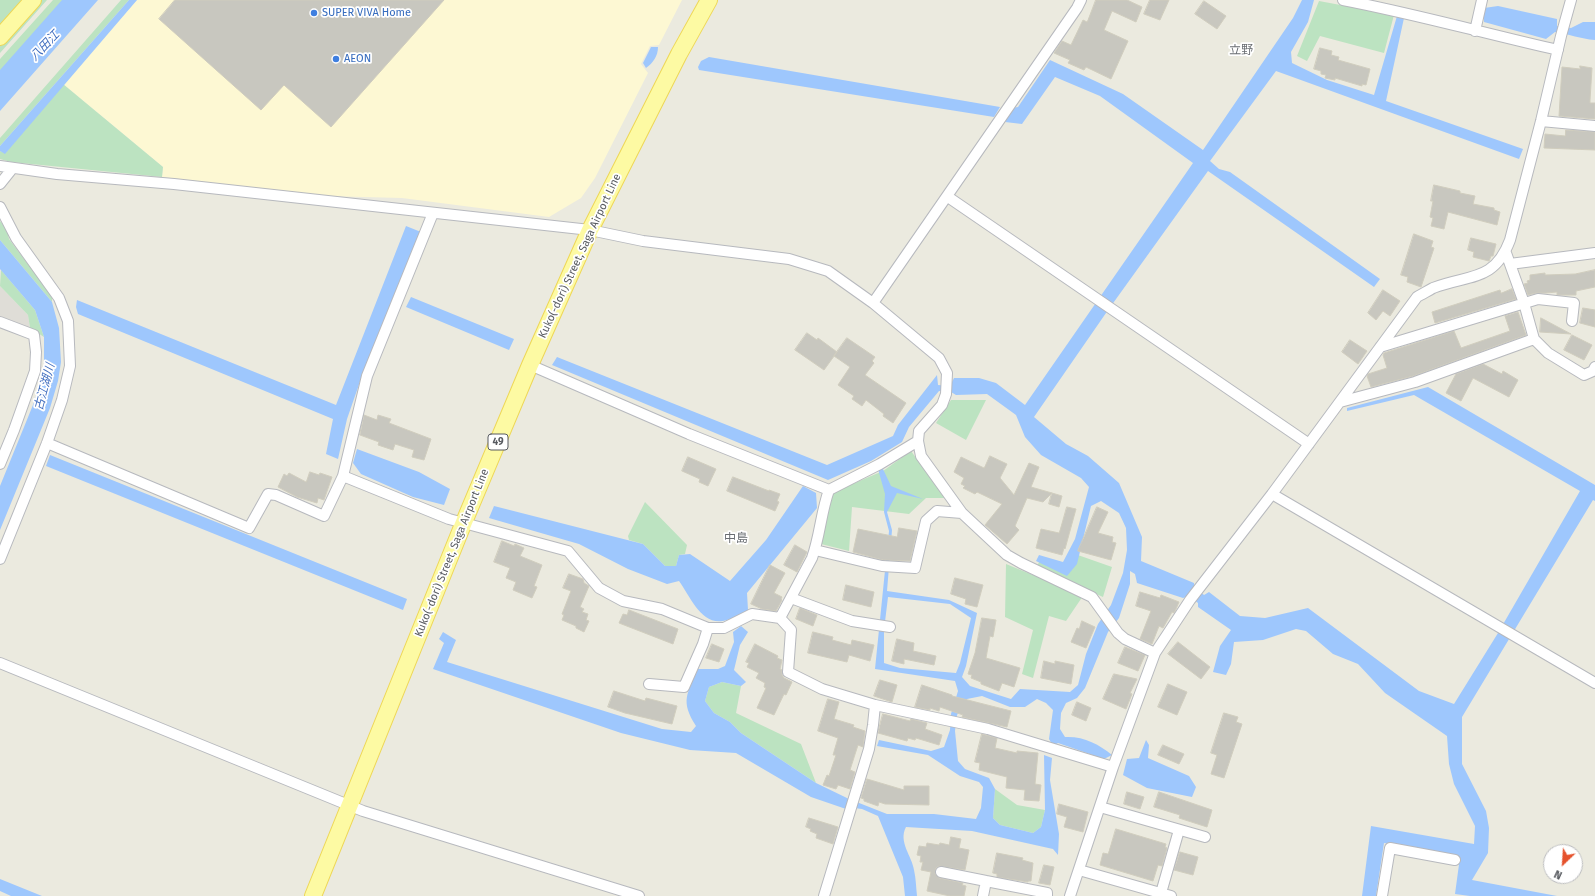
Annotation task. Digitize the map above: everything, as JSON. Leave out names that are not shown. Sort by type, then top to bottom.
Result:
[{"type":"main road","points":[[0,37],[33,0]]},
{"type":"main road","name":"Kuko(-dori) Street, Saga Airport Line","points":[[313,896],[464,522],[530,365],[590,230],[708,0]]},
{"type":"street","points":[[873,303],[948,197],[1065,26],[1081,0]]},
{"type":"street","points":[[1343,0],[1404,12],[1475,31],[1558,50]]},
{"type":"street","points":[[1475,31],[1482,0]]},
{"type":"street","points":[[1070,896],[1155,653],[1190,600],[1272,494],[1417,297],[1434,288],[1477,277],[1495,265],[1506,253],[1571,0]]},
{"type":"street","points":[[1541,121],[1595,126]]},
{"type":"street","points":[[0,166],[57,174],[174,184],[590,230],[643,241],[789,259],[828,271],[873,303],[939,358],[947,373],[946,394],[942,405],[919,431],[918,441],[921,456],[962,513],[1007,555],[1092,597],[1118,633],[1125,639],[1155,653]]},
{"type":"street","points":[[0,184],[12,168]]},
{"type":"street","points":[[948,197],[1309,444]]},
{"type":"street","points":[[0,207],[16,238],[59,298],[68,321],[70,366],[62,400],[47,443],[0,559]]},
{"type":"street","points":[[47,443],[249,528],[268,494],[276,495],[324,516],[343,476],[367,376],[433,213]]},
{"type":"street","points":[[1506,253],[1524,303],[1534,339],[1548,353],[1584,376],[1593,371],[1595,367]]},
{"type":"street","points":[[1510,264],[1595,253]]},
{"type":"street","points":[[1380,347],[1538,299],[1574,303],[1572,321]]},
{"type":"street","points":[[0,322],[34,335],[36,352],[35,371],[0,464]]},
{"type":"street","points":[[1340,402],[1415,382],[1534,339]]},
{"type":"street","points":[[530,365],[689,434],[828,490]]},
{"type":"street","points":[[780,618],[815,550],[823,507],[828,490],[880,464],[918,441]]},
{"type":"street","points":[[343,476],[449,519],[568,551],[599,588],[623,601],[662,609],[708,628],[724,628],[752,614],[780,618],[791,630],[788,672],[822,689],[874,705],[948,722],[988,729],[1114,767]]},
{"type":"street","points":[[1272,494],[1595,683]]},
{"type":"street","points":[[815,550],[888,567],[915,568],[926,521],[936,511],[962,513]]},
{"type":"street","points":[[791,598],[852,621],[890,627]]},
{"type":"street","points":[[649,684],[684,687],[703,644],[708,628]]},
{"type":"street","points":[[0,663],[363,811],[639,896]]},
{"type":"street","points":[[824,896],[869,749],[873,725],[874,705]]},
{"type":"street","points":[[1100,807],[1205,837]]},
{"type":"street","points":[[1161,893],[1179,830]]},
{"type":"street","points":[[1382,896],[1390,848],[1455,860]]},
{"type":"street","points":[[1079,870],[1171,896]]},
{"type":"street","points":[[941,872],[1047,893],[1047,896]]},
{"type":"street","points":[[983,896],[986,881]]},
{"type":"shaded area","points":[[137,0],[682,0],[659,45],[650,46],[641,64],[648,73],[595,178],[581,198],[549,217],[402,198],[325,196],[162,177],[163,167],[63,84]]},
{"type":"shaded area","points":[[0,286],[28,315],[30,328],[0,316]]},
{"type":"green space","points":[[0,0],[23,0],[0,26]]},
{"type":"green space","points":[[37,0],[47,0],[0,53],[0,42]]},
{"type":"green space","points":[[53,0],[77,0],[0,81],[0,59]]},
{"type":"green space","points":[[121,0],[129,0],[0,146],[0,138]]},
{"type":"green space","points":[[1319,1],[1394,15],[1384,53],[1320,36],[1307,61],[1297,56]]},
{"type":"green space","points":[[63,84],[163,167],[162,177],[11,162],[0,159],[0,151],[5,153]]},
{"type":"green space","points":[[0,221],[7,229],[9,239],[52,296],[52,302],[0,240]]},
{"type":"green space","points":[[1,270],[35,310],[44,337],[30,328],[28,315],[0,286]]},
{"type":"green space","points":[[951,400],[986,400],[966,440],[936,423]]},
{"type":"green space","points":[[911,451],[945,498],[926,498],[909,514],[852,507],[849,551],[821,544],[831,493],[883,471]]},
{"type":"green space","points":[[645,502],[687,545],[685,554],[679,555],[676,566],[665,566],[643,544],[629,540],[628,536]]},
{"type":"green space","points":[[1075,554],[1112,567],[1103,597],[1087,590],[1066,621],[1049,616],[1033,678],[1022,674],[1033,630],[1005,617],[1006,564],[1033,575],[1040,560],[1064,569]]},
{"type":"green space","points":[[722,682],[741,686],[736,713],[801,744],[816,783],[741,733],[730,722],[714,713],[705,701],[709,687]]},
{"type":"green space","points":[[995,789],[1017,805],[1045,810],[1041,827],[1033,833],[1000,825],[993,818]]},
{"type":"water","name":"八田江","points":[[62,0],[98,0],[0,111],[0,70]]},
{"type":"water","points":[[129,0],[137,0],[5,154],[0,151],[0,146]]},
{"type":"water","points":[[1302,0],[1314,0],[1308,22],[1291,52],[1292,63],[1327,80],[1374,95],[1397,16],[1404,18],[1386,101],[1523,149],[1519,159],[1276,71],[1210,161],[1219,169],[1230,172],[1380,279],[1374,287],[1208,171],[1106,313],[1034,417],[1066,444],[1088,456],[1119,483],[1142,537],[1141,561],[1194,583],[1194,587],[1204,595],[1209,592],[1240,616],[1265,618],[1308,608],[1419,691],[1454,704],[1498,633],[1580,491],[1414,395],[1347,411],[1347,408],[1428,387],[1595,485],[1595,501],[1593,500],[1462,717],[1462,764],[1486,811],[1489,828],[1488,853],[1472,880],[1557,896],[1470,896],[1455,894],[1460,857],[1384,843],[1376,896],[1362,896],[1371,826],[1474,844],[1475,826],[1454,784],[1449,764],[1447,736],[1385,693],[1358,664],[1333,654],[1306,631],[1296,629],[1263,640],[1234,642],[1231,664],[1226,675],[1213,672],[1220,646],[1231,630],[1198,607],[1198,603],[1189,596],[1183,598],[1137,583],[1135,574],[1130,571],[1130,584],[1119,618],[1108,632],[1085,688],[1077,698],[1066,703],[1061,713],[1060,729],[1065,737],[1084,739],[1102,747],[1112,755],[1104,759],[1058,743],[1053,746],[1049,739],[1053,710],[1046,703],[1037,699],[1025,707],[1010,707],[982,696],[967,699],[957,715],[955,731],[958,761],[965,769],[989,778],[995,789],[993,818],[1000,825],[1033,833],[1041,827],[1045,810],[1044,755],[1052,758],[1050,780],[1059,834],[1058,855],[1053,849],[972,831],[906,827],[904,833],[904,844],[913,865],[917,896],[905,896],[903,877],[878,816],[862,809],[847,807],[846,809],[811,797],[736,753],[690,750],[621,733],[433,669],[444,643],[439,639],[443,632],[456,640],[447,662],[662,729],[691,732],[696,726],[688,710],[687,698],[688,691],[698,669],[718,669],[725,666],[734,642],[733,632],[741,626],[748,632],[740,645],[734,670],[746,682],[741,686],[722,682],[709,687],[705,701],[714,713],[730,722],[741,733],[816,783],[849,799],[887,814],[934,814],[976,819],[981,808],[983,787],[979,782],[960,776],[928,755],[877,746],[879,740],[931,751],[944,747],[950,730],[951,714],[958,691],[955,681],[875,669],[889,531],[884,512],[885,494],[878,469],[882,467],[891,486],[923,499],[897,493],[887,512],[892,530],[887,591],[949,600],[977,613],[966,666],[962,677],[970,686],[1011,699],[1020,689],[1070,692],[1078,685],[1086,654],[1098,624],[1111,605],[1123,573],[1127,550],[1126,528],[1119,513],[1101,501],[1091,506],[1077,564],[1067,576],[1036,561],[1039,555],[1063,562],[1075,539],[1089,487],[1081,478],[1041,455],[1025,437],[1016,415],[987,394],[956,395],[951,392],[939,391],[909,427],[902,442],[871,461],[828,480],[552,365],[557,357],[827,465],[893,436],[898,425],[937,375],[938,385],[950,386],[954,378],[979,378],[996,383],[1025,405],[1193,163],[1100,96],[1055,77],[1022,124],[1005,122],[1012,108],[1018,107],[1050,60],[1123,94],[1203,150],[1293,18]],"holes":[[[888,597],[950,604],[971,618],[960,663],[956,673],[900,668],[884,663],[884,630]]]},
{"type":"water","points":[[1498,6],[1557,19],[1557,26],[1571,28],[1583,22],[1595,22],[1595,40],[1555,32],[1546,39],[1484,22],[1484,8]]},
{"type":"water","points":[[651,47],[658,47],[657,53],[653,62],[646,68],[643,63]]},
{"type":"water","points":[[709,57],[1000,107],[994,117],[699,70],[698,67],[701,61]]},
{"type":"water","points":[[406,226],[421,232],[363,373],[347,419],[338,459],[326,454],[333,419],[78,314],[76,307],[77,300],[336,405]]},
{"type":"water","name":"古江湖川","points":[[0,240],[52,302],[59,328],[61,362],[58,381],[50,408],[0,530],[0,486],[35,400],[44,366],[44,337],[35,310],[0,269]]},
{"type":"water","points":[[411,297],[514,339],[509,350],[406,307]]},
{"type":"water","points":[[357,449],[419,472],[450,489],[444,505],[413,497],[361,474],[353,463]]},
{"type":"water","points":[[50,455],[407,599],[403,610],[46,466]]},
{"type":"water","points":[[803,486],[816,493],[817,508],[747,593],[748,610],[733,618],[723,621],[708,619],[702,614],[679,581],[667,584],[628,569],[579,544],[489,518],[494,506],[643,544],[665,566],[676,566],[679,555],[690,554],[730,581],[766,540]]},
{"type":"water","points":[[1146,740],[1149,745],[1148,758],[1189,776],[1196,787],[1192,797],[1147,788],[1123,775],[1127,759],[1139,758]]},
{"type":"water","points":[[0,879],[42,896],[11,896],[0,891]]},
{"type":"building","name":"AEON","points":[[175,0],[444,0],[331,127],[284,85],[261,110],[159,19]]},
{"type":"building","points":[[1096,0],[1127,0],[1142,7],[1136,22],[1112,11],[1104,30],[1128,41],[1111,79],[1086,67],[1084,70],[1068,63],[1070,60],[1054,53],[1062,41],[1071,45],[1083,20],[1087,22]]},
{"type":"building","points":[[1150,0],[1169,0],[1160,20],[1144,14]]},
{"type":"building","points":[[1204,1],[1226,16],[1217,29],[1195,14]]},
{"type":"building","points":[[1320,48],[1332,51],[1331,55],[1339,57],[1338,60],[1370,69],[1366,85],[1362,84],[1362,86],[1335,78],[1335,80],[1325,78],[1326,75],[1321,74],[1321,71],[1314,69]]},
{"type":"building","points":[[1580,66],[1592,68],[1590,103],[1595,103],[1595,119],[1559,116],[1562,67],[1580,69]]},
{"type":"building","points":[[1566,130],[1595,132],[1595,150],[1544,148],[1545,134],[1565,136]]},
{"type":"building","points":[[1434,185],[1475,196],[1473,204],[1494,208],[1494,210],[1500,212],[1497,225],[1448,212],[1444,229],[1431,226],[1433,218],[1430,217],[1433,201],[1431,201]]},
{"type":"building","points":[[1414,234],[1433,241],[1431,247],[1434,248],[1421,287],[1407,282],[1408,277],[1401,275]]},
{"type":"building","points":[[1471,238],[1496,244],[1493,256],[1491,256],[1489,261],[1473,257],[1474,252],[1468,250]]},
{"type":"building","points":[[1595,270],[1595,287],[1576,291],[1576,295],[1557,295],[1557,292],[1528,295],[1524,284],[1528,283],[1527,281],[1530,280],[1530,275],[1545,273],[1545,275],[1575,274]]},
{"type":"building","points":[[1512,289],[1516,299],[1435,323],[1432,312],[1500,290],[1501,293]]},
{"type":"building","points":[[1383,290],[1400,301],[1390,316],[1383,311],[1376,320],[1368,313]]},
{"type":"building","points":[[1583,308],[1595,310],[1595,327],[1580,323]]},
{"type":"building","points":[[1518,312],[1526,335],[1413,376],[1371,387],[1367,376],[1368,374],[1387,368],[1383,355],[1384,353],[1454,331],[1461,348],[1510,331],[1505,316]]},
{"type":"building","points":[[1541,318],[1571,334],[1540,332]]},
{"type":"building","points":[[807,333],[817,340],[818,338],[837,352],[824,370],[795,350]]},
{"type":"building","points":[[1572,335],[1592,345],[1584,360],[1564,350]]},
{"type":"building","points":[[847,338],[875,357],[872,361],[874,363],[865,375],[906,403],[893,423],[866,400],[862,406],[852,399],[854,396],[838,385],[850,367],[834,356]]},
{"type":"building","points":[[1350,340],[1367,351],[1358,364],[1342,352]]},
{"type":"building","points":[[1483,364],[1502,374],[1503,371],[1518,380],[1509,397],[1473,378],[1461,401],[1446,393],[1456,374]]},
{"type":"building","points":[[364,415],[377,420],[378,415],[391,419],[389,423],[431,439],[424,460],[412,457],[414,450],[395,444],[393,450],[378,445],[379,442],[360,435]]},
{"type":"building","points":[[990,456],[1007,464],[1000,478],[1014,495],[1029,463],[1039,467],[1031,487],[1052,493],[1043,502],[1027,498],[1015,526],[1019,530],[1007,544],[985,525],[1002,504],[977,492],[975,494],[963,488],[965,486],[961,484],[964,478],[954,472],[961,457],[984,468]]},
{"type":"building","points":[[688,457],[716,469],[708,486],[699,482],[700,479],[682,471]]},
{"type":"building","points":[[310,472],[319,475],[320,473],[332,477],[324,500],[318,498],[317,503],[297,497],[278,487],[284,474],[287,476],[289,473],[306,482]]},
{"type":"building","points":[[733,477],[780,494],[777,501],[779,502],[775,511],[727,491]]},
{"type":"building","points":[[1052,493],[1062,496],[1059,507],[1049,504]]},
{"type":"building","points":[[1067,507],[1076,509],[1062,555],[1036,548],[1041,529],[1059,533]]},
{"type":"building","points":[[1097,507],[1108,512],[1098,533],[1113,537],[1112,542],[1116,543],[1111,560],[1078,551]]},
{"type":"building","points":[[899,528],[917,531],[910,561],[883,560],[853,552],[858,529],[897,537]]},
{"type":"building","points":[[502,541],[524,548],[520,556],[542,565],[534,586],[537,587],[532,598],[513,590],[516,582],[506,578],[510,568],[494,562]]},
{"type":"building","points":[[795,545],[807,552],[797,572],[784,565]]},
{"type":"building","points":[[770,565],[785,573],[774,593],[782,597],[776,611],[762,609],[751,604]]},
{"type":"building","points":[[569,574],[583,579],[584,583],[589,586],[580,607],[584,609],[582,612],[588,614],[586,620],[589,621],[584,632],[576,628],[576,626],[562,620],[564,615],[562,614],[571,591],[563,588]]},
{"type":"building","points":[[955,578],[983,585],[977,607],[965,604],[966,599],[951,594]]},
{"type":"building","points":[[846,585],[874,592],[871,607],[843,600]]},
{"type":"building","points":[[1140,592],[1160,598],[1161,595],[1179,602],[1174,613],[1172,612],[1163,628],[1159,626],[1152,644],[1140,639],[1151,611],[1136,606]]},
{"type":"building","points":[[800,608],[817,615],[813,626],[796,619]]},
{"type":"building","points":[[629,610],[678,629],[673,644],[619,623],[623,614],[627,615]]},
{"type":"building","points":[[982,618],[996,620],[993,637],[990,636],[986,658],[1020,668],[1014,687],[1002,683],[999,691],[981,684],[981,682],[971,678],[972,675],[968,674],[975,653]]},
{"type":"building","points":[[1082,621],[1095,627],[1086,648],[1071,642]]},
{"type":"building","points":[[813,632],[833,637],[832,640],[851,645],[852,640],[874,645],[870,661],[849,655],[847,662],[808,653]]},
{"type":"building","points":[[897,639],[914,643],[913,651],[936,656],[934,665],[904,659],[904,664],[892,661]]},
{"type":"building","points":[[1178,642],[1210,667],[1201,679],[1168,654]]},
{"type":"building","points":[[712,644],[724,649],[719,662],[706,658]]},
{"type":"building","points":[[755,644],[778,656],[777,658],[782,660],[780,669],[782,670],[782,675],[784,678],[792,682],[786,695],[784,694],[774,715],[757,708],[766,688],[764,687],[765,683],[756,678],[759,673],[747,667],[749,663],[746,662]]},
{"type":"building","points":[[1125,647],[1145,655],[1138,671],[1118,663]]},
{"type":"building","points":[[1044,661],[1055,664],[1055,661],[1074,665],[1071,684],[1041,678]]},
{"type":"building","points":[[1114,674],[1137,679],[1130,693],[1132,694],[1126,709],[1103,699]]},
{"type":"building","points":[[880,680],[897,685],[892,702],[874,696]]},
{"type":"building","points":[[1168,684],[1187,692],[1177,715],[1158,707]]},
{"type":"building","points":[[922,685],[952,696],[1011,711],[1007,727],[962,717],[963,715],[940,707],[939,711],[930,708],[930,710],[915,707]]},
{"type":"building","points":[[614,691],[645,701],[646,698],[677,706],[672,724],[625,713],[608,707]]},
{"type":"building","points":[[828,699],[839,702],[834,719],[854,725],[853,727],[865,731],[863,747],[858,745],[850,770],[855,772],[850,789],[838,785],[836,789],[823,785],[827,775],[829,776],[836,755],[833,755],[838,738],[818,731]]},
{"type":"building","points":[[1077,702],[1091,708],[1086,721],[1072,715]]},
{"type":"building","points":[[1224,713],[1238,717],[1236,722],[1242,724],[1224,778],[1211,774],[1217,755],[1211,753]]},
{"type":"building","points":[[883,714],[910,721],[911,719],[927,723],[925,729],[942,735],[939,745],[916,738],[915,740],[908,738],[907,741],[878,733]]},
{"type":"building","points":[[982,734],[997,738],[995,748],[1017,753],[1017,751],[1038,753],[1035,784],[1041,785],[1039,801],[1024,800],[1025,790],[1006,788],[1007,777],[979,770],[980,763],[975,762]]},
{"type":"building","points":[[1163,745],[1184,754],[1179,764],[1158,755]]},
{"type":"building","points":[[867,779],[904,790],[904,786],[929,786],[929,805],[885,804],[879,802],[878,806],[864,801],[864,799],[861,798]]},
{"type":"building","points":[[1127,792],[1144,797],[1140,809],[1124,804]]},
{"type":"building","points":[[1159,792],[1212,810],[1207,827],[1179,818],[1180,815],[1154,807]]},
{"type":"building","points":[[1059,804],[1088,812],[1083,832],[1064,827],[1067,817],[1057,814]]},
{"type":"building","points":[[809,818],[838,827],[833,844],[816,838],[817,834],[810,831],[811,829],[806,827]]},
{"type":"building","points":[[1116,829],[1166,844],[1165,847],[1167,848],[1162,866],[1158,865],[1153,881],[1100,865],[1103,853],[1108,854]]},
{"type":"building","points":[[951,837],[961,839],[959,848],[969,850],[965,870],[939,866],[936,868],[935,874],[939,878],[963,883],[962,885],[966,886],[964,896],[950,896],[927,891],[931,872],[921,870],[923,862],[920,862],[921,856],[917,855],[919,846],[926,847],[927,843],[949,845]]},
{"type":"building","points":[[1180,852],[1198,857],[1193,875],[1174,870]]},
{"type":"building","points":[[997,853],[1023,858],[1022,860],[1033,863],[1031,881],[1028,882],[997,877],[997,874],[993,873]]},
{"type":"building","points":[[1044,865],[1054,867],[1050,885],[1039,883]]},
{"type":"place","name":"SUPER VIVA Home","points":[[314,13]]},
{"type":"place","name":"AEON","points":[[336,59]]},
{"type":"district","name":"立野","points":[[1241,51]]},
{"type":"district","name":"中島","points":[[736,539]]}]
